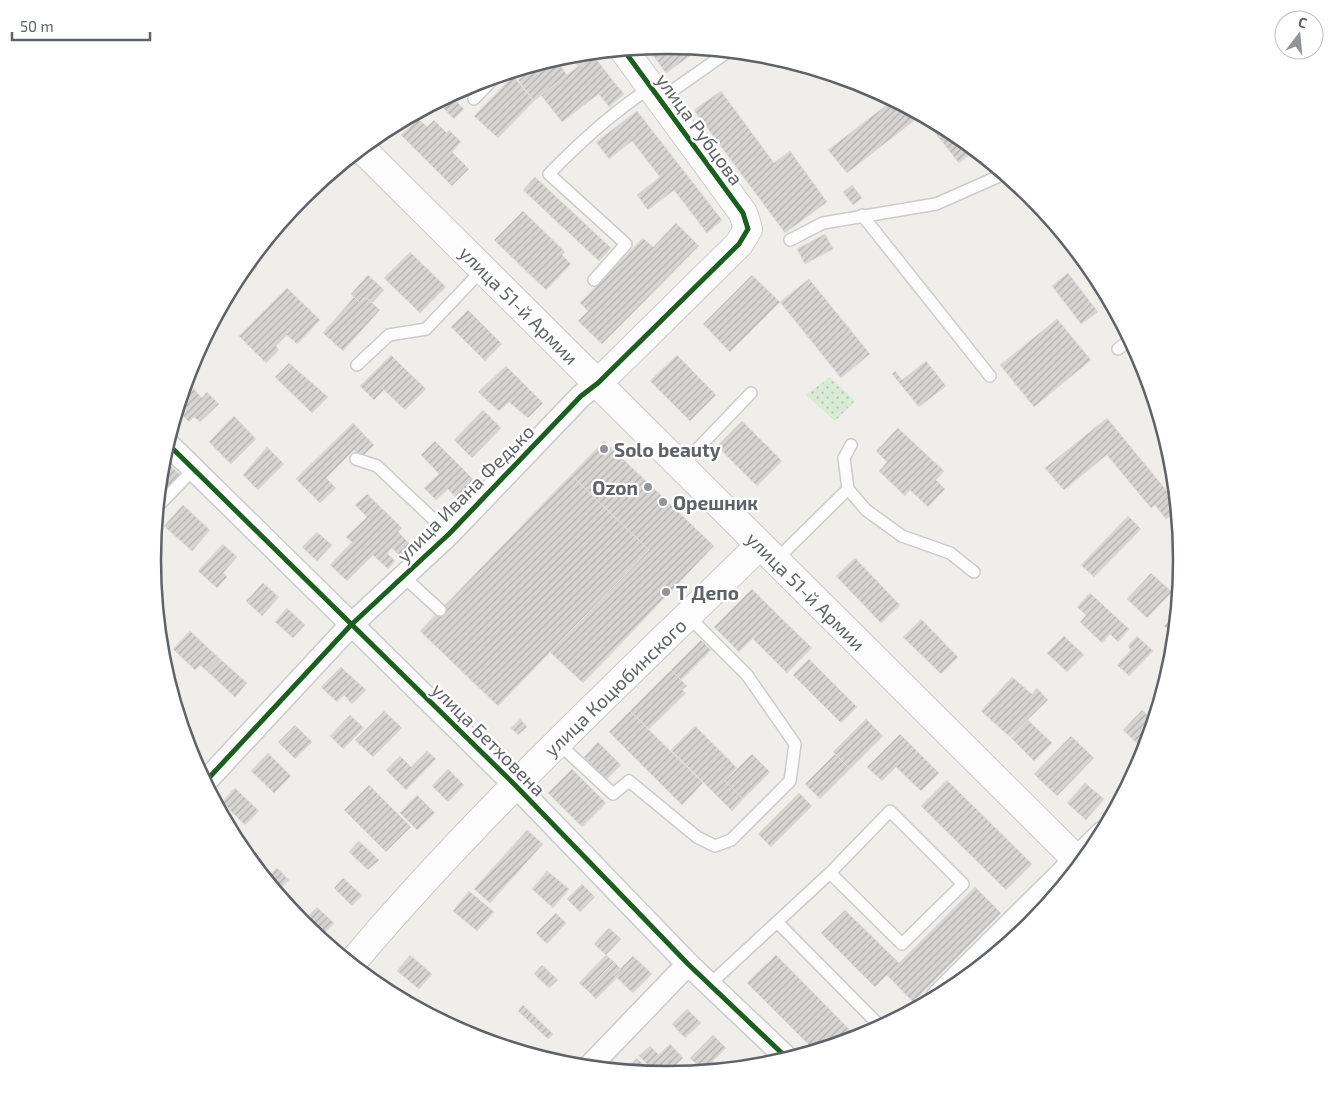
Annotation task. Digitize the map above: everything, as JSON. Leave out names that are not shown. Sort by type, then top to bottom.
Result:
[{"type":"main road","name":"улица Рубцова","points":[[628,56],[743,213],[748,228]]},
{"type":"main road","name":"улица 51-й Армии","points":[[366,153],[1075,859]]},
{"type":"main road","name":"улица Ивана Федько","points":[[598,383],[739,244],[748,228]]},
{"type":"main road","name":"улица Коцюбинского","points":[[355,959],[515,785],[688,616],[768,553]]},
{"type":"street","name":"улица Ивана Федько","points":[[209,776],[351,625],[449,534],[581,396],[598,383]]},
{"type":"street","name":"улица Бетховена","points":[[173,449],[515,785],[688,964],[782,1053]]},
{"type":"street","points":[[969,966],[1060,880]]},
{"type":"street","points":[[595,1061],[688,964]]},
{"type":"lane","points":[[594,280],[626,244],[549,174],[578,144],[629,102],[655,94],[719,57]]},
{"type":"lane","points":[[474,99],[485,88]]},
{"type":"lane","points":[[790,240],[823,223],[936,204],[998,177]]},
{"type":"lane","points":[[862,215],[990,376]]},
{"type":"lane","points":[[357,364],[389,335],[426,329],[483,269]]},
{"type":"lane","points":[[1118,349],[1125,344]]},
{"type":"lane","points":[[681,466],[751,393]]},
{"type":"lane","points":[[851,445],[844,458],[848,489],[866,510],[902,536],[950,553],[974,572]]},
{"type":"lane","points":[[356,459],[376,466],[449,534]]},
{"type":"lane","points":[[165,498],[193,470]]},
{"type":"lane","points":[[768,553],[848,489]]},
{"type":"lane","points":[[404,576],[440,610]]},
{"type":"lane","points":[[558,743],[613,794],[629,781],[697,837],[714,846],[731,840],[790,781],[795,744],[747,675],[688,616]]},
{"type":"lane","points":[[710,984],[830,872],[890,811],[963,884],[902,944],[830,872]]},
{"type":"lane","points":[[777,922],[875,1021]]},
{"type":"green space","points":[[830,377],[855,401],[835,421],[806,395]]},
{"type":"building","points":[[652,54],[690,56],[666,73]]},
{"type":"building","points":[[596,59],[614,82],[562,122],[541,95],[586,60]]},
{"type":"building","points":[[586,60],[578,66],[575,62]]},
{"type":"building","points":[[560,65],[567,75],[534,101],[518,80],[526,74]]},
{"type":"building","points":[[514,78],[534,101],[498,138],[474,116],[510,79]]},
{"type":"building","points":[[614,82],[624,94],[609,107],[599,94]]},
{"type":"building","points":[[721,91],[774,163],[790,151],[827,202],[785,233],[694,110]]},
{"type":"building","points":[[455,100],[464,109],[454,119],[442,107]]},
{"type":"building","points":[[887,104],[915,119],[847,173],[828,150]]},
{"type":"building","points":[[637,111],[722,220],[707,233],[674,190],[648,210],[637,195],[660,177],[632,141],[609,159],[596,142]]},
{"type":"building","points":[[419,119],[427,127],[434,120],[447,133],[449,130],[461,142],[452,152],[469,169],[452,186],[401,135]]},
{"type":"building","points":[[932,130],[970,154],[959,163]]},
{"type":"building","points":[[535,177],[611,248],[599,261],[523,190]]},
{"type":"building","points":[[852,185],[862,198],[853,205],[843,192]]},
{"type":"building","points":[[523,211],[565,252],[562,255],[571,264],[546,290],[494,240]]},
{"type":"building","points":[[676,223],[699,246],[602,344],[578,321],[588,311],[580,303],[643,238],[653,247]]},
{"type":"building","points":[[825,234],[833,249],[805,264],[797,249]]},
{"type":"building","points":[[410,252],[446,287],[420,313],[384,278]]},
{"type":"building","points":[[1068,273],[1098,312],[1081,324],[1052,286]]},
{"type":"building","points":[[368,275],[384,290],[372,303],[365,297],[360,303],[351,294]]},
{"type":"building","points":[[752,275],[780,302],[730,352],[703,324]]},
{"type":"building","points":[[809,279],[870,354],[841,378],[780,302]]},
{"type":"building","points":[[287,288],[320,320],[297,344],[287,335],[276,346],[279,350],[266,363],[239,336]]},
{"type":"building","points":[[354,297],[360,303],[365,297],[380,310],[343,351],[323,333]]},
{"type":"building","points":[[468,310],[502,344],[485,361],[451,327]]},
{"type":"building","points":[[1057,319],[1091,360],[1034,407],[1000,365]]},
{"type":"building","points":[[391,355],[403,367],[382,388],[384,390],[374,400],[360,386]]},
{"type":"building","points":[[677,355],[716,395],[690,421],[650,381]]},
{"type":"building","points":[[926,361],[946,386],[919,407],[892,374],[895,371],[902,380]]},
{"type":"building","points":[[289,363],[328,397],[312,413],[275,377]]},
{"type":"building","points":[[506,366],[543,403],[528,418],[509,402],[499,411],[478,392]]},
{"type":"building","points":[[403,367],[426,389],[405,410],[382,388]]},
{"type":"building","points":[[191,388],[202,398],[207,392],[219,404],[200,422],[194,417],[189,422],[182,415]]},
{"type":"building","points":[[483,410],[501,428],[472,458],[454,440]]},
{"type":"building","points":[[234,416],[256,439],[231,464],[209,442]]},
{"type":"building","points":[[1107,418],[1125,440],[1064,490],[1045,468]]},
{"type":"building","points":[[742,421],[782,461],[757,486],[717,446]]},
{"type":"building","points":[[353,423],[374,445],[361,458],[354,450],[326,478],[336,488],[320,503],[296,479]]},
{"type":"building","points":[[898,428],[944,471],[936,480],[945,489],[928,507],[910,490],[905,496],[879,471],[887,462],[876,451]]},
{"type":"building","points":[[1125,440],[1169,493],[1171,515],[1166,519],[1155,505],[1151,508],[1107,455]]},
{"type":"building","points":[[435,441],[478,484],[460,502],[448,489],[436,500],[424,488],[439,474],[421,455]]},
{"type":"building","points":[[604,441],[714,546],[583,683],[550,652],[649,550],[571,475]]},
{"type":"building","points":[[267,447],[284,464],[258,490],[243,475]]},
{"type":"building","points":[[169,464],[180,475],[166,490]]},
{"type":"building","points":[[571,475],[649,550],[498,706],[420,631]]},
{"type":"building","points":[[367,494],[402,528],[398,532],[412,546],[401,557],[392,548],[387,553],[395,561],[388,569],[373,555],[347,581],[330,565],[352,542],[346,537],[367,517],[355,505]]},
{"type":"building","points":[[183,505],[210,530],[192,551],[164,526]]},
{"type":"building","points":[[1128,516],[1141,529],[1094,577],[1081,565]]},
{"type":"building","points":[[317,532],[332,545],[317,561],[302,547]]},
{"type":"building","points":[[223,544],[237,557],[223,573],[227,577],[217,588],[198,571]]},
{"type":"building","points":[[855,558],[900,605],[881,623],[836,576]]},
{"type":"building","points":[[1151,573],[1172,592],[1147,618],[1127,599]]},
{"type":"building","points":[[263,583],[279,597],[262,616],[246,601]]},
{"type":"building","points":[[752,589],[777,614],[739,652],[714,627]]},
{"type":"building","points":[[1090,593],[1129,629],[1118,642],[1110,634],[1102,643],[1080,622],[1086,615],[1077,607]]},
{"type":"building","points":[[287,608],[305,625],[293,638],[275,622]]},
{"type":"building","points":[[777,614],[812,648],[787,673],[753,639]]},
{"type":"building","points":[[921,619],[958,657],[941,674],[903,637]]},
{"type":"building","points":[[1170,620],[1168,630],[1164,626]]},
{"type":"building","points":[[190,631],[219,658],[207,671],[200,665],[195,670],[173,649]]},
{"type":"building","points":[[1064,636],[1084,655],[1067,672],[1047,653]]},
{"type":"building","points":[[1137,636],[1153,651],[1129,676],[1117,665],[1131,650],[1128,646]]},
{"type":"building","points":[[701,640],[711,650],[681,680],[671,670]]},
{"type":"building","points":[[219,658],[247,683],[235,697],[207,671]]},
{"type":"building","points":[[809,659],[857,707],[841,723],[793,675]]},
{"type":"building","points":[[341,667],[366,690],[352,704],[344,695],[337,702],[321,687]]},
{"type":"building","points":[[671,670],[687,686],[682,690],[686,693],[649,729],[630,711]]},
{"type":"building","points":[[1012,677],[1032,694],[1037,688],[1048,700],[1010,737],[981,711]]},
{"type":"building","points":[[1142,710],[1148,716],[1138,745],[1123,730]]},
{"type":"building","points":[[384,711],[402,728],[373,757],[355,740]]},
{"type":"building","points":[[630,711],[703,783],[682,805],[609,732]]},
{"type":"building","points":[[350,715],[364,728],[343,749],[330,736]]},
{"type":"building","points":[[520,719],[527,727],[518,735],[511,728]]},
{"type":"building","points":[[866,719],[883,736],[850,769],[833,752]]},
{"type":"building","points":[[1028,720],[1052,743],[1034,761],[1011,738]]},
{"type":"building","points":[[295,725],[312,742],[295,759],[278,742]]},
{"type":"building","points":[[695,726],[737,768],[725,781],[743,799],[732,811],[671,750]]},
{"type":"building","points":[[900,734],[939,773],[921,791],[896,767],[882,781],[867,767]]},
{"type":"building","points":[[1071,736],[1094,758],[1057,796],[1034,774]]},
{"type":"building","points":[[598,742],[621,765],[606,780],[584,757]]},
{"type":"building","points":[[427,751],[436,759],[406,790],[386,770],[400,756],[411,767]]},
{"type":"building","points":[[268,753],[291,776],[274,793],[251,771]]},
{"type":"building","points":[[752,754],[770,772],[743,799],[725,781]]},
{"type":"building","points":[[835,754],[850,769],[820,799],[805,784]]},
{"type":"building","points":[[448,769],[464,785],[448,802],[432,786]]},
{"type":"building","points":[[572,769],[606,803],[582,827],[548,793]]},
{"type":"building","points":[[947,780],[1032,864],[1006,890],[921,806]]},
{"type":"building","points":[[1085,783],[1104,799],[1086,820],[1067,803]]},
{"type":"building","points":[[369,785],[411,827],[386,852],[344,810]]},
{"type":"building","points":[[235,788],[259,811],[245,825],[223,801]]},
{"type":"building","points":[[799,793],[812,806],[771,847],[758,834]]},
{"type":"building","points":[[417,795],[435,813],[417,830],[400,813]]},
{"type":"building","points":[[527,830],[543,844],[490,903],[474,889]]},
{"type":"building","points":[[359,841],[379,860],[368,870],[349,852]]},
{"type":"building","points":[[277,868],[289,880],[281,888],[271,875]]},
{"type":"building","points":[[547,871],[569,889],[553,908],[532,889]]},
{"type":"building","points":[[343,878],[362,895],[352,906],[334,888]]},
{"type":"building","points":[[582,884],[595,897],[580,912],[567,899]]},
{"type":"building","points":[[975,887],[1001,913],[913,1002],[887,975],[875,987],[821,933],[845,910],[899,963]]},
{"type":"building","points":[[469,891],[494,912],[477,931],[453,911]]},
{"type":"building","points":[[317,907],[334,923],[325,933],[308,916]]},
{"type":"building","points":[[556,913],[566,923],[547,944],[536,933]]},
{"type":"building","points":[[609,928],[621,939],[606,955],[594,944]]},
{"type":"building","points":[[410,955],[432,974],[419,989],[397,971]]},
{"type":"building","points":[[606,955],[614,962],[587,990],[579,983]]},
{"type":"building","points":[[776,955],[851,1031],[809,1045],[747,983]]},
{"type":"building","points":[[633,956],[652,974],[633,993],[614,975]]},
{"type":"building","points":[[614,962],[621,969],[614,975],[617,978],[596,999],[587,990]]},
{"type":"building","points":[[542,965],[558,980],[549,988],[534,974]]},
{"type":"building","points":[[523,1005],[553,1034],[548,1039],[518,1011]]},
{"type":"building","points":[[687,1009],[701,1023],[685,1038],[672,1024]]},
{"type":"building","points":[[713,1035],[726,1048],[710,1064],[697,1065],[690,1058]]},
{"type":"building","points":[[670,1044],[683,1058],[675,1066],[648,1065],[639,1056],[650,1046],[659,1055]]},
{"type":"building","points":[[637,1058],[644,1065],[634,1065],[630,1065]]},
{"type":"cycle path","points":[[210,777],[351,625],[449,534],[581,396],[598,383],[739,244],[748,229],[743,213],[628,56]]},
{"type":"cycle path","points":[[173,449],[515,785],[688,964],[782,1053]]},
{"type":"place","name":"Solo beauty","points":[[604,449]]},
{"type":"place","name":"Ozon","points":[[648,487]]},
{"type":"place","name":"Орешник","points":[[663,502]]},
{"type":"place","name":"Т Депо","points":[[666,592]]}]
